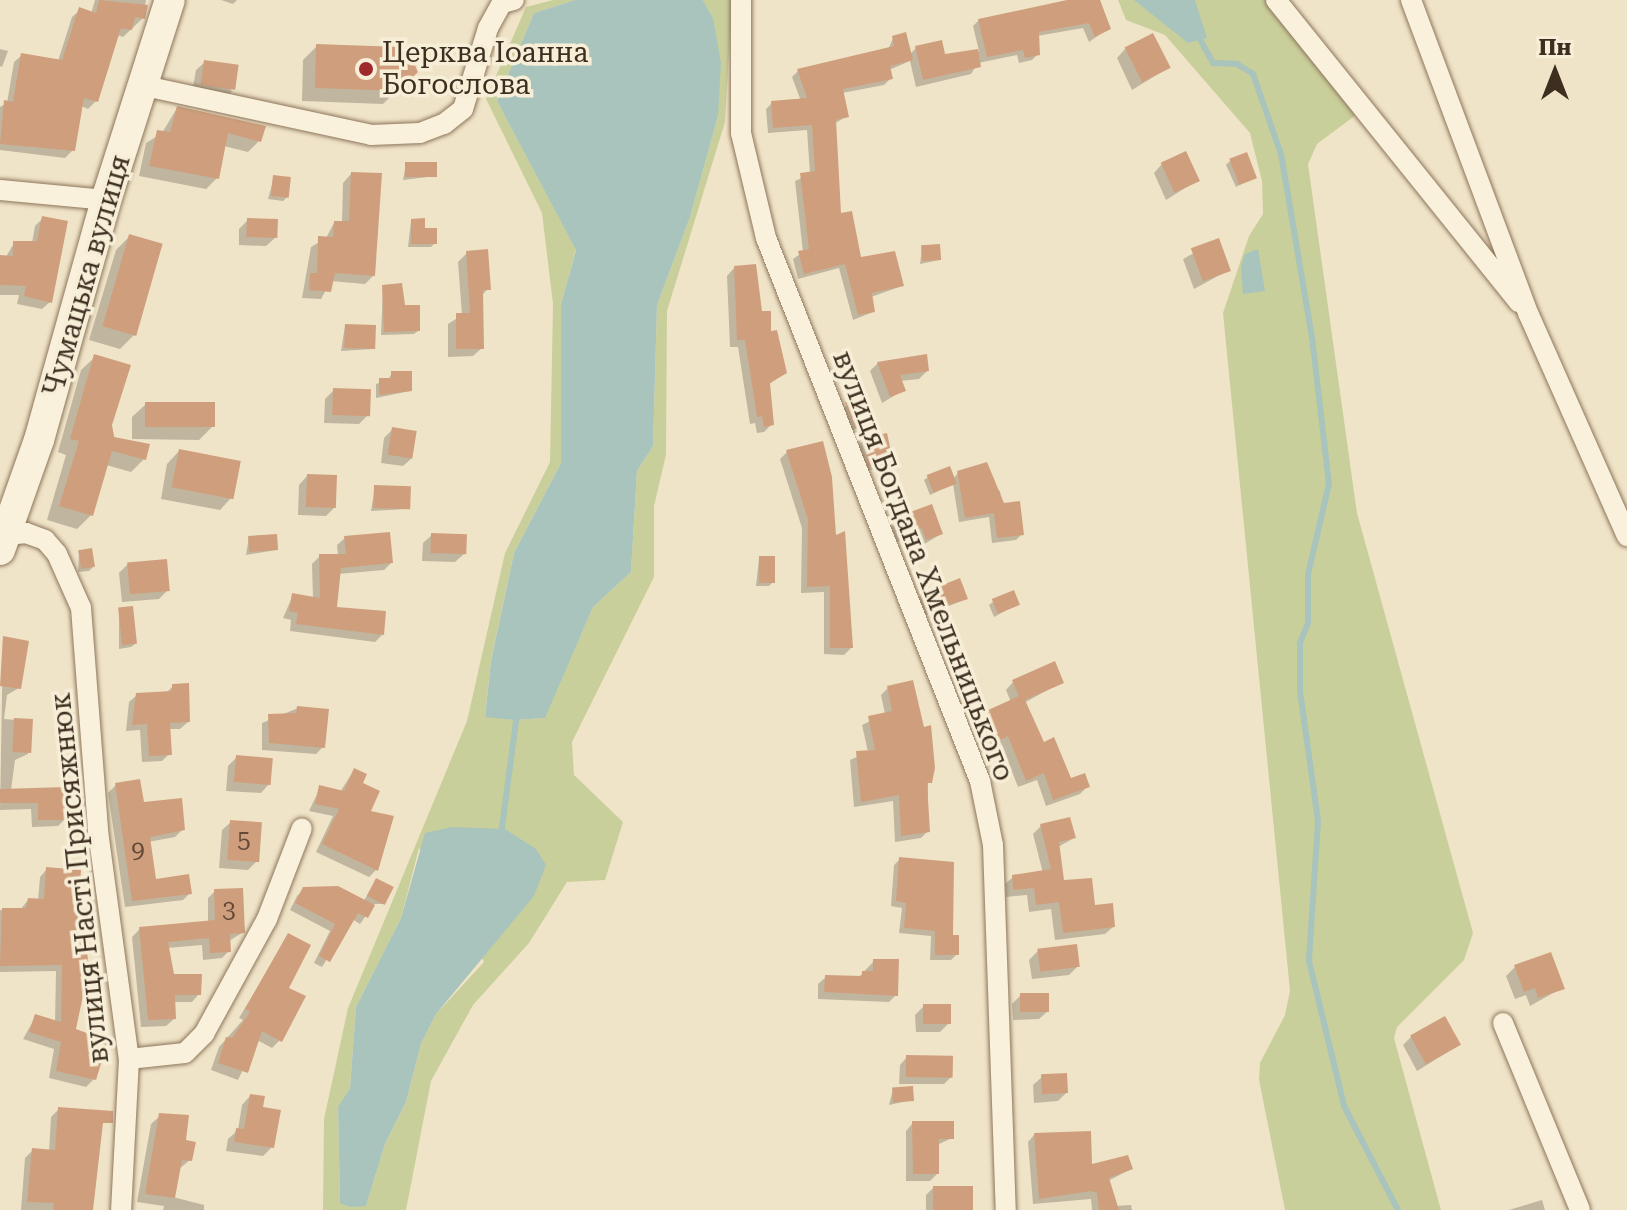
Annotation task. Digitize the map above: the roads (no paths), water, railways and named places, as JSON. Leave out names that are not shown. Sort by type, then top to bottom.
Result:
[{"type":"street","name":"Чумацька вулиця","points":[[4,542],[106,200],[145,86],[170,0]]},
{"type":"street","points":[[145,86],[371,135],[420,133],[444,124],[463,109],[488,28],[502,3],[514,0]]},
{"type":"street","name":"вулиця Богдана Хмельницького","points":[[741,0],[741,133],[766,238],[980,781],[993,845],[1006,1210]]},
{"type":"street","points":[[1276,0],[1529,315]]},
{"type":"street","points":[[1411,0],[1529,315],[1627,536]]},
{"type":"street","points":[[0,190],[106,200]]},
{"type":"street","name":"вулиця Насті Присяжнюк","points":[[4,542],[26,533],[45,540],[63,566],[81,608],[98,831],[129,1059],[121,1210]]},
{"type":"street","points":[[129,1059],[185,1053],[204,1034],[267,919],[302,828]]},
{"type":"street","points":[[1503,1023],[1580,1210]]},
{"type":"water","points":[[575,0],[703,0],[713,18],[721,63],[718,116],[690,217],[657,305],[653,446],[637,471],[631,572],[593,607],[545,718],[514,720],[485,717],[491,661],[514,553],[561,463],[561,304],[576,250],[497,101],[534,13]]},
{"type":"water","points":[[1134,0],[1195,0],[1207,38],[1188,43]]},
{"type":"water","points":[[1258,249],[1265,291],[1243,294],[1241,267],[1245,254]]},
{"type":"water","points":[[452,827],[505,829],[536,849],[546,865],[534,896],[436,1014],[421,1044],[406,1102],[385,1144],[366,1206],[350,1207],[340,1203],[338,1107],[350,1088],[356,1007],[401,918],[425,833]]},
{"type":"waterway","points":[[1197,34],[1213,63],[1237,64],[1253,74],[1281,154],[1312,337],[1329,484],[1308,574],[1308,623],[1300,643],[1300,691],[1318,821],[1309,961],[1344,1106],[1398,1210]]},
{"type":"waterway","points":[[501,835],[517,713]]},
{"type":"place","name":"Церква Іоанна Богослова","points":[[366,69]]}]
